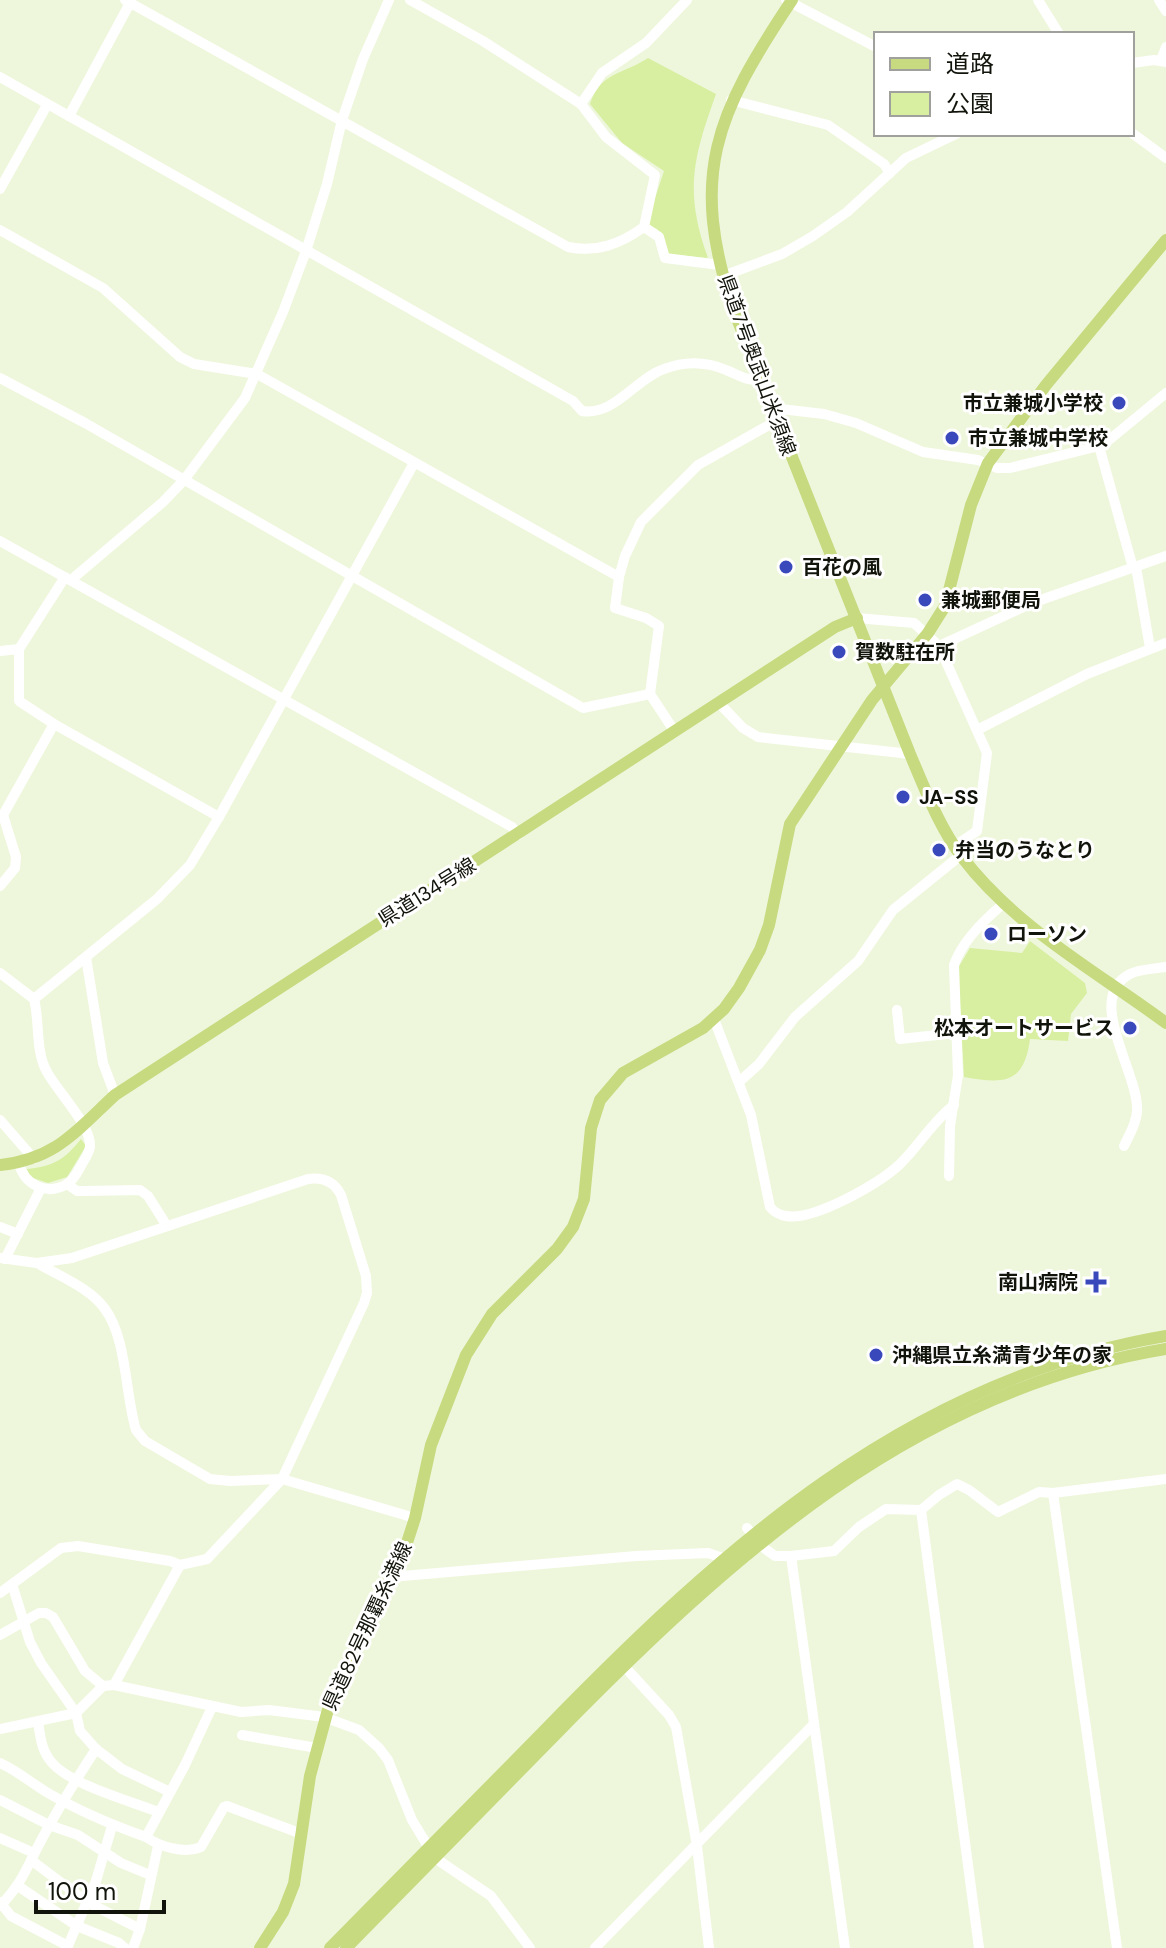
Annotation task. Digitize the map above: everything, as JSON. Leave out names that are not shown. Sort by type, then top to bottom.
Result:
[{"type":"main road","name":"県道7号奥武山米須線","points":[[790,1],[731,100],[718,141],[712,184],[713,225],[721,271],[761,380],[910,754],[936,812],[958,851],[1003,904],[1166,1023]]},
{"type":"main road","points":[[883,685],[928,633],[945,606],[971,505],[988,463],[1055,373],[1166,240]]},
{"type":"main road","name":"県道134号線","points":[[0,1165],[34,1159],[60,1146],[115,1095],[718,702],[835,627],[857,618]]},
{"type":"main road","name":"県道82号那覇糸満線","points":[[260,1948],[291,1897],[324,1717],[343,1670],[404,1552],[431,1445],[472,1342],[492,1314],[557,1249],[579,1213],[586,1184],[591,1128],[600,1100],[623,1073],[691,1036],[714,1019],[739,988],[765,938],[790,824],[883,685]]},
{"type":"main road","points":[[346,1948],[616,1657],[723,1558],[806,1493],[859,1457],[955,1404],[1046,1366],[1166,1336]]},
{"type":"main road","points":[[330,1948],[432,1854],[753,1535],[866,1465],[960,1413],[1052,1377],[1111,1360],[1166,1349]]},
{"type":"street","points":[[219,817],[19,701],[19,649],[68,578],[163,502],[225,429],[245,398],[306,251],[327,184],[342,120],[363,59],[389,0]]},
{"type":"street","points":[[69,116],[127,1],[568,247],[582,250],[609,247],[644,227],[655,175],[606,137],[581,104],[483,41],[410,0]]},
{"type":"street","points":[[1038,0],[1058,32]]},
{"type":"street","points":[[1159,0],[1166,11]]},
{"type":"street","points":[[581,104],[602,73],[646,43],[685,1]]},
{"type":"street","points":[[790,1],[874,46]]},
{"type":"street","points":[[1134,63],[1163,61],[1166,47]]},
{"type":"street","points":[[0,77],[573,401],[582,411],[597,412],[662,369],[686,364],[709,363],[747,381],[761,380]]},
{"type":"street","points":[[731,100],[828,125],[884,164],[890,173]]},
{"type":"street","points":[[0,189],[47,105]]},
{"type":"street","points":[[1134,134],[1166,158]]},
{"type":"street","points":[[644,227],[659,237],[665,258],[721,271],[782,254],[847,212],[906,158],[952,136]]},
{"type":"street","points":[[0,230],[103,288],[180,357],[214,368],[257,374],[619,577]]},
{"type":"street","points":[[0,378],[583,708],[650,694]]},
{"type":"street","points":[[675,732],[650,694],[659,626],[646,618],[615,608],[625,556],[641,522],[698,465],[774,414],[824,414],[856,423],[923,452],[1010,468],[1099,446],[1121,432],[1166,393]]},
{"type":"street","points":[[1099,446],[1134,568],[1150,648]]},
{"type":"street","points":[[34,999],[157,899],[190,865],[414,463]]},
{"type":"street","points":[[0,541],[512,827],[518,835]]},
{"type":"street","points":[[939,646],[1032,603],[1166,556]]},
{"type":"street","points":[[739,1082],[759,1064],[795,1017],[858,961],[893,910],[977,831],[987,753],[979,729],[939,646],[914,623],[857,618]]},
{"type":"street","points":[[979,729],[1087,674],[1166,643]]},
{"type":"street","points":[[0,651],[19,649]]},
{"type":"street","points":[[718,702],[743,728],[758,737],[910,754]]},
{"type":"street","points":[[0,886],[15,868],[16,857],[2,816],[54,724]]},
{"type":"street","points":[[949,1176],[949,1140],[958,1075],[953,973],[957,956],[975,932],[1003,904]]},
{"type":"street","points":[[86,957],[103,1063],[115,1095]]},
{"type":"street","points":[[1124,1146],[1134,1126],[1137,1109],[1112,1019],[1110,1000],[1115,987],[1131,973],[1166,967]]},
{"type":"street","points":[[0,973],[34,999],[46,1070],[82,1125],[90,1144],[89,1152],[75,1177],[67,1184],[41,1188],[27,1182],[19,1163]]},
{"type":"street","points":[[897,1010],[900,1039],[956,1033]]},
{"type":"street","points":[[714,1019],[755,1131],[770,1207],[776,1213],[807,1215],[886,1176],[916,1147],[939,1116],[954,1105]]},
{"type":"street","points":[[1,1123],[34,1159]]},
{"type":"street","points":[[0,1593],[61,1548],[78,1546],[180,1565],[207,1559],[282,1479],[367,1293],[363,1264],[341,1195],[328,1181],[308,1179],[83,1255],[37,1263],[2,1258],[41,1188]]},
{"type":"street","points":[[67,1184],[77,1191],[140,1190],[148,1196],[167,1226]]},
{"type":"street","points":[[0,1227],[18,1234]]},
{"type":"street","points":[[37,1263],[79,1287],[106,1310],[118,1340],[134,1423],[140,1436],[210,1479],[282,1479],[415,1518]]},
{"type":"street","points":[[753,1535],[775,1556],[834,1551],[859,1527],[886,1509],[921,1510],[957,1484],[998,1512],[1039,1492],[1053,1493],[1166,1479]]},
{"type":"street","points":[[1053,1493],[1117,1948]]},
{"type":"street","points":[[921,1510],[979,1948]]},
{"type":"street","points":[[391,1577],[625,1556],[708,1553],[723,1558]]},
{"type":"street","points":[[791,1556],[845,1948]]},
{"type":"street","points":[[0,1729],[76,1713],[108,1686],[180,1565]]},
{"type":"street","points":[[12,1584],[22,1623],[41,1663],[76,1713],[80,1731],[96,1749],[122,1769],[170,1792]]},
{"type":"street","points":[[0,1635],[39,1613],[46,1613],[53,1617],[85,1671],[108,1686],[241,1712],[269,1710],[324,1717],[359,1730],[388,1760],[412,1820],[432,1854],[491,1896],[530,1948]]},
{"type":"street","points":[[623,1665],[669,1715],[676,1727],[697,1846],[709,1948]]},
{"type":"street","points":[[146,1837],[212,1707]]},
{"type":"street","points":[[38,1722],[46,1756],[54,1765],[76,1780],[158,1812]]},
{"type":"street","points":[[595,1948],[814,1724]]},
{"type":"street","points":[[242,1735],[317,1748]]},
{"type":"street","points":[[96,1749],[62,1802],[18,1886],[1,1904],[11,1916],[68,1947],[87,1902],[112,1826]]},
{"type":"street","points":[[0,1763],[16,1770],[62,1802],[112,1826],[146,1837],[158,1846],[195,1850],[201,1847],[227,1806],[302,1834]]},
{"type":"street","points":[[0,1800],[49,1825],[78,1835],[121,1863],[150,1875]]},
{"type":"street","points":[[0,1838],[32,1857],[87,1902],[140,1929]]},
{"type":"street","points":[[133,1948],[158,1846]]},
{"type":"street","points":[[18,1886],[77,1926],[125,1948]]},
{"type":"green space","points":[[648,58],[716,94],[694,175],[696,214],[708,258],[667,254],[657,229],[646,225],[664,171],[622,143],[590,104],[594,93],[606,80]]},
{"type":"green space","points":[[1030,941],[1085,983],[1087,993],[1071,1014],[1068,1041],[1030,1039],[1023,1065],[1009,1078],[990,1080],[964,1077],[958,968],[970,948],[1022,953]]},
{"type":"green space","points":[[81,1139],[86,1146],[67,1177],[48,1183],[30,1177],[27,1169],[58,1161]]},
{"type":"place","name":"市立兼城小学校","points":[[1119,403]]},
{"type":"place","name":"市立兼城中学校","points":[[952,438]]},
{"type":"place","name":"百花の風","points":[[786,567]]},
{"type":"place","name":"兼城郵便局","points":[[925,600]]},
{"type":"place","name":"賀数駐在所","points":[[839,652]]},
{"type":"place","name":"JA-SS","points":[[903,797]]},
{"type":"place","name":"弁当のうなとり","points":[[939,850]]},
{"type":"place","name":"ローソン","points":[[991,934]]},
{"type":"place","name":"松本オートサービス","points":[[1130,1028]]},
{"type":"place","name":"南山病院","points":[[1096,1282]]},
{"type":"place","name":"沖縄県立糸満青少年の家","points":[[876,1355]]}]
